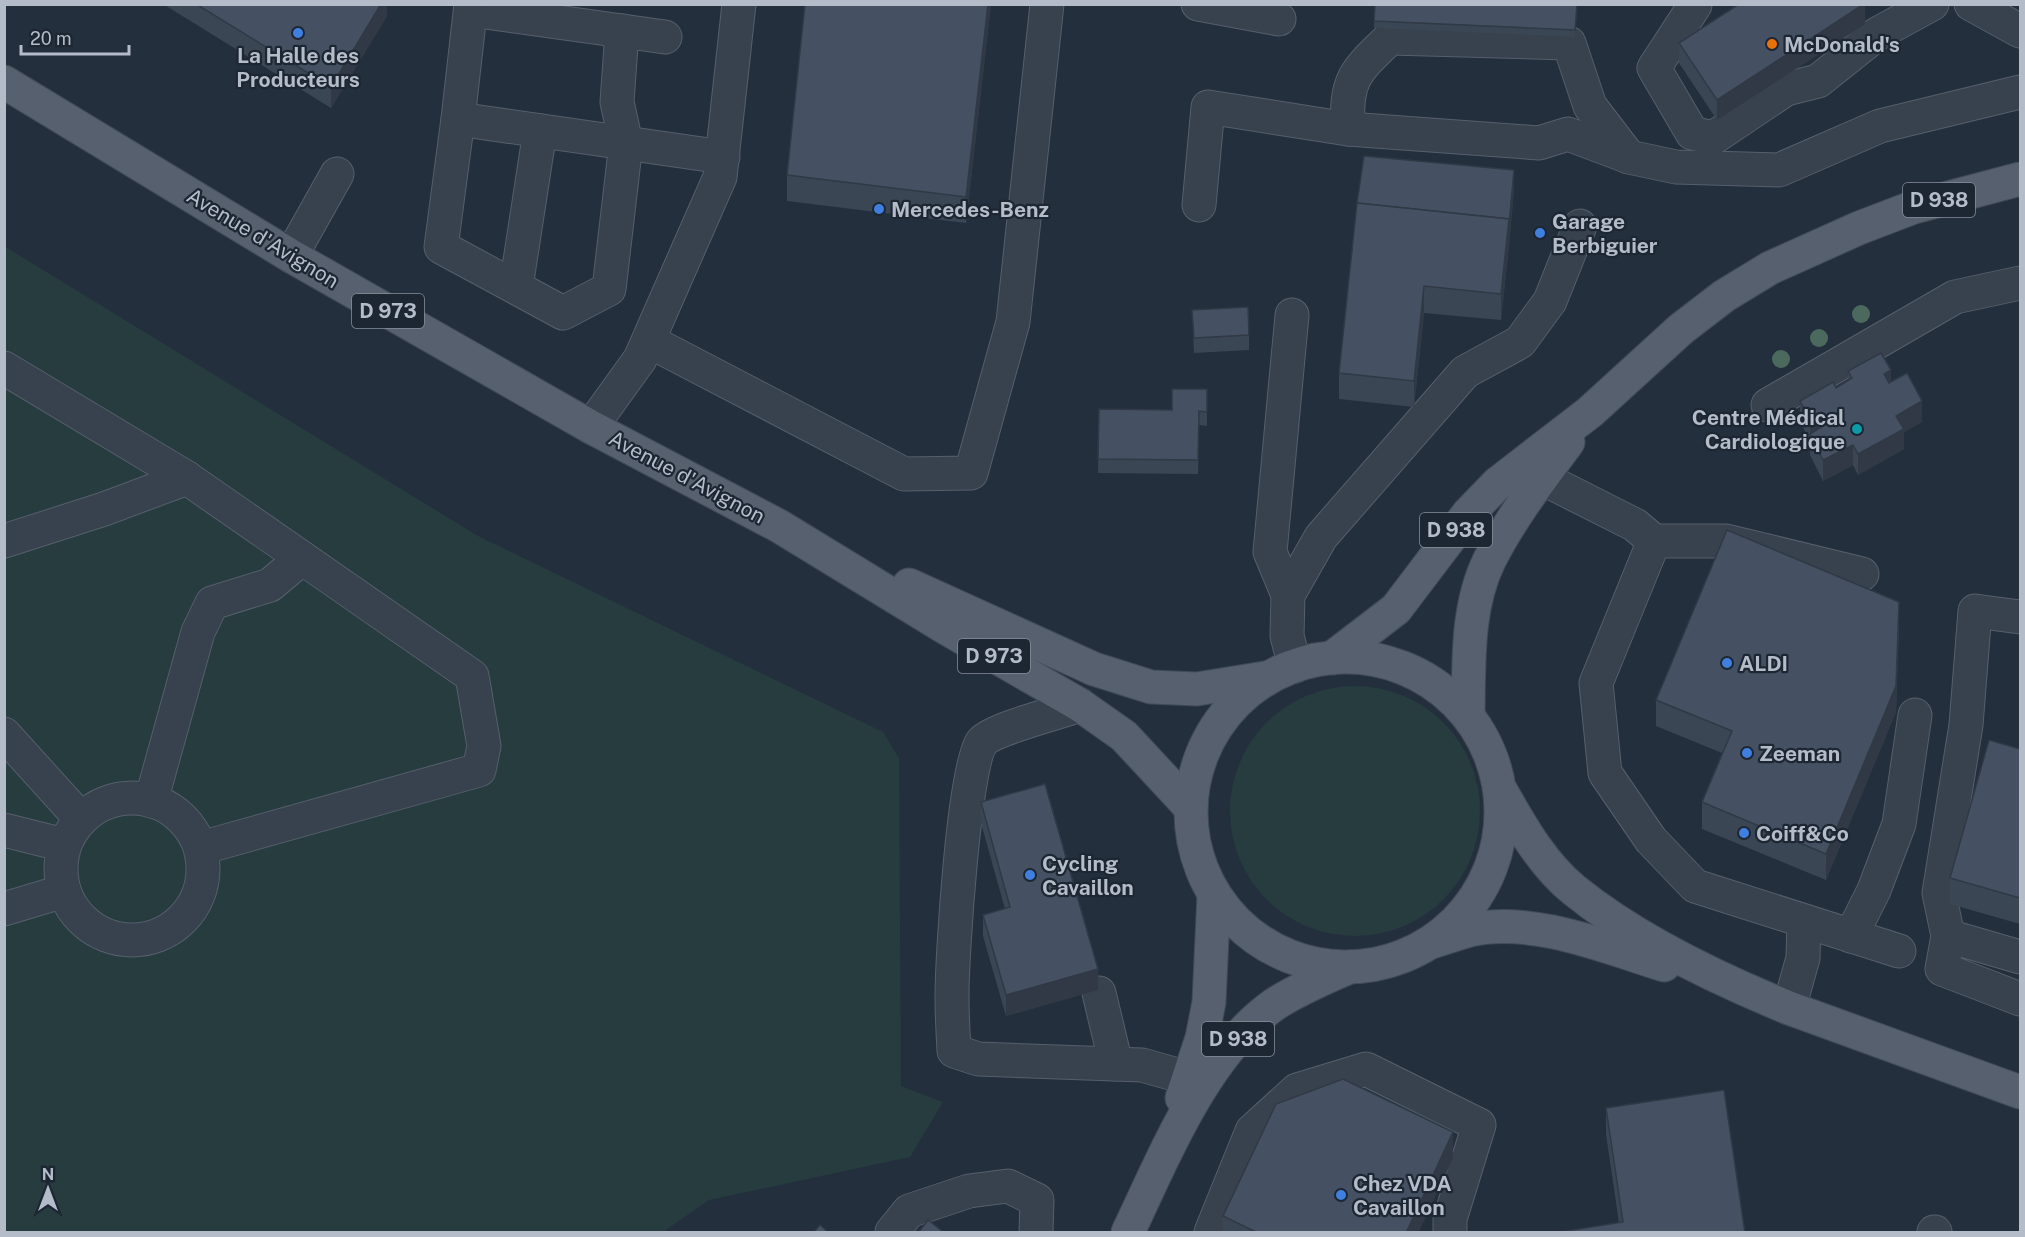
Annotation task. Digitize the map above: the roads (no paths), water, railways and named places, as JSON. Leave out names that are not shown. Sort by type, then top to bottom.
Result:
[{"type":"main road","name":"Avenue d'Avignon","points":[[4,82],[291,256],[591,427],[779,526],[1094,669],[1151,687],[1197,689],[1282,671]]},
{"type":"main road","name":"D 938","points":[[1332,658],[1396,609],[1468,514],[1497,483],[1590,412],[1681,329],[1770,268],[1859,228],[1914,207],[2020,179]]},
{"type":"main road","name":"D 938","points":[[1468,716],[1470,643],[1476,603],[1488,563],[1542,478],[1590,412]]},
{"type":"main road","name":"Avenue d'Avignon","points":[[779,526],[946,628],[1080,705],[1125,736],[1191,808]]},
{"type":"main road","name":"D 938","points":[[1332,658],[1363,658],[1393,664],[1421,676],[1446,694],[1468,716],[1483,738],[1494,764],[1500,790],[1501,820],[1497,849],[1487,877],[1472,903],[1452,925],[1428,943],[1403,956],[1377,964],[1349,967],[1317,964],[1287,955],[1258,940],[1234,919],[1214,894],[1198,857],[1193,838],[1191,808],[1195,777],[1205,747],[1229,711],[1243,696],[1282,671],[1332,658]]},
{"type":"main road","points":[[1500,790],[1530,841],[1572,889],[1634,932],[1755,994],[2020,1092]]},
{"type":"main road","name":"D 938","points":[[1166,1152],[1202,1038],[1209,1002],[1214,894]]},
{"type":"main road","points":[[1428,943],[1472,930],[1504,927],[1556,932],[1755,994]]},
{"type":"main road","name":"D 938","points":[[1128,1233],[1166,1152],[1204,1085],[1250,1025],[1276,1004],[1349,967]]},
{"type":"lane","points":[[591,427],[640,359],[720,177],[739,4]]},
{"type":"lane","points":[[649,341],[904,474],[971,473],[1013,322],[1047,4]]},
{"type":"lane","points":[[1198,4],[1279,19]]},
{"type":"lane","points":[[1695,6],[1654,68],[1692,133],[1713,138],[1786,88],[1818,81],[1877,34],[1932,4]]},
{"type":"lane","points":[[1971,4],[2020,31]]},
{"type":"lane","points":[[622,31],[617,102],[626,143],[609,289],[563,313],[441,247],[471,7],[665,37]]},
{"type":"lane","points":[[1348,129],[1347,109],[1354,74],[1390,38],[1569,43],[1590,106],[1629,157]]},
{"type":"lane","points":[[1199,205],[1208,107],[1348,129],[1539,143],[1568,134],[1629,157],[1676,167],[1779,170],[1881,126],[2020,92]]},
{"type":"lane","points":[[458,119],[723,157]]},
{"type":"lane","points":[[516,287],[540,131]]},
{"type":"lane","points":[[291,256],[337,174]]},
{"type":"lane","points":[[1288,595],[1321,537],[1465,372],[1520,342],[1550,301],[1580,226]]},
{"type":"lane","points":[[1768,405],[1955,297],[2020,283]]},
{"type":"lane","points":[[1282,671],[1287,636],[1288,595],[1270,552],[1292,315]]},
{"type":"lane","points":[[4,368],[187,478],[472,676],[484,746],[479,770],[201,848]]},
{"type":"lane","points":[[4,541],[104,509],[187,478]]},
{"type":"lane","points":[[1542,478],[1635,525],[1654,541],[1726,541],[1862,574]]},
{"type":"lane","points":[[1654,541],[1596,683],[1605,773],[1651,840],[1695,886],[1899,951]]},
{"type":"lane","points":[[151,801],[198,632],[212,603],[270,585],[302,558]]},
{"type":"lane","points":[[2020,617],[1975,610],[1966,725],[1939,893],[1948,936],[1942,969],[2020,999]]},
{"type":"lane","points":[[1080,705],[1004,730],[983,741],[972,765],[964,823],[952,995],[954,1051],[978,1059],[1142,1065],[1188,1078]]},
{"type":"lane","points":[[1851,936],[1874,890],[1899,824],[1915,715]]},
{"type":"lane","points":[[4,734],[72,832]]},
{"type":"lane","points":[[132,798],[151,801],[173,810],[190,827],[201,848],[204,873],[199,897],[185,918],[165,933],[142,940],[117,940],[94,930],[75,913],[64,891],[60,869],[72,832],[96,808],[114,801],[132,798]]},
{"type":"lane","points":[[4,830],[72,832]]},
{"type":"lane","points":[[4,909],[64,891]]},
{"type":"lane","points":[[1789,1008],[1803,958],[1804,921]]},
{"type":"lane","points":[[1948,936],[2020,957]]},
{"type":"lane","points":[[1099,993],[1116,1064]]},
{"type":"lane","points":[[1211,1233],[1252,1131],[1297,1090],[1366,1069],[1479,1125],[1450,1219],[1450,1233]]},
{"type":"lane","points":[[892,1233],[909,1211],[969,1191],[1008,1186],[1037,1200],[1036,1233]]},
{"type":"place","name":"La Halle des Producteurs","points":[[298,33]]},
{"type":"place","name":"McDonald's","points":[[1772,44]]},
{"type":"place","name":"Mercedes-Benz","points":[[879,209]]},
{"type":"place","name":"Garage Berbiguier","points":[[1540,233]]},
{"type":"place","name":"Centre Médical Cardiologique","points":[[1857,429]]},
{"type":"place","name":"ALDI","points":[[1727,663]]},
{"type":"place","name":"Zeeman","points":[[1747,753]]},
{"type":"place","name":"Coiff&Co","points":[[1744,833]]},
{"type":"place","name":"Cycling Cavaillon","points":[[1030,875]]},
{"type":"place","name":"Chez VDA Cavaillon","points":[[1341,1195]]}]
